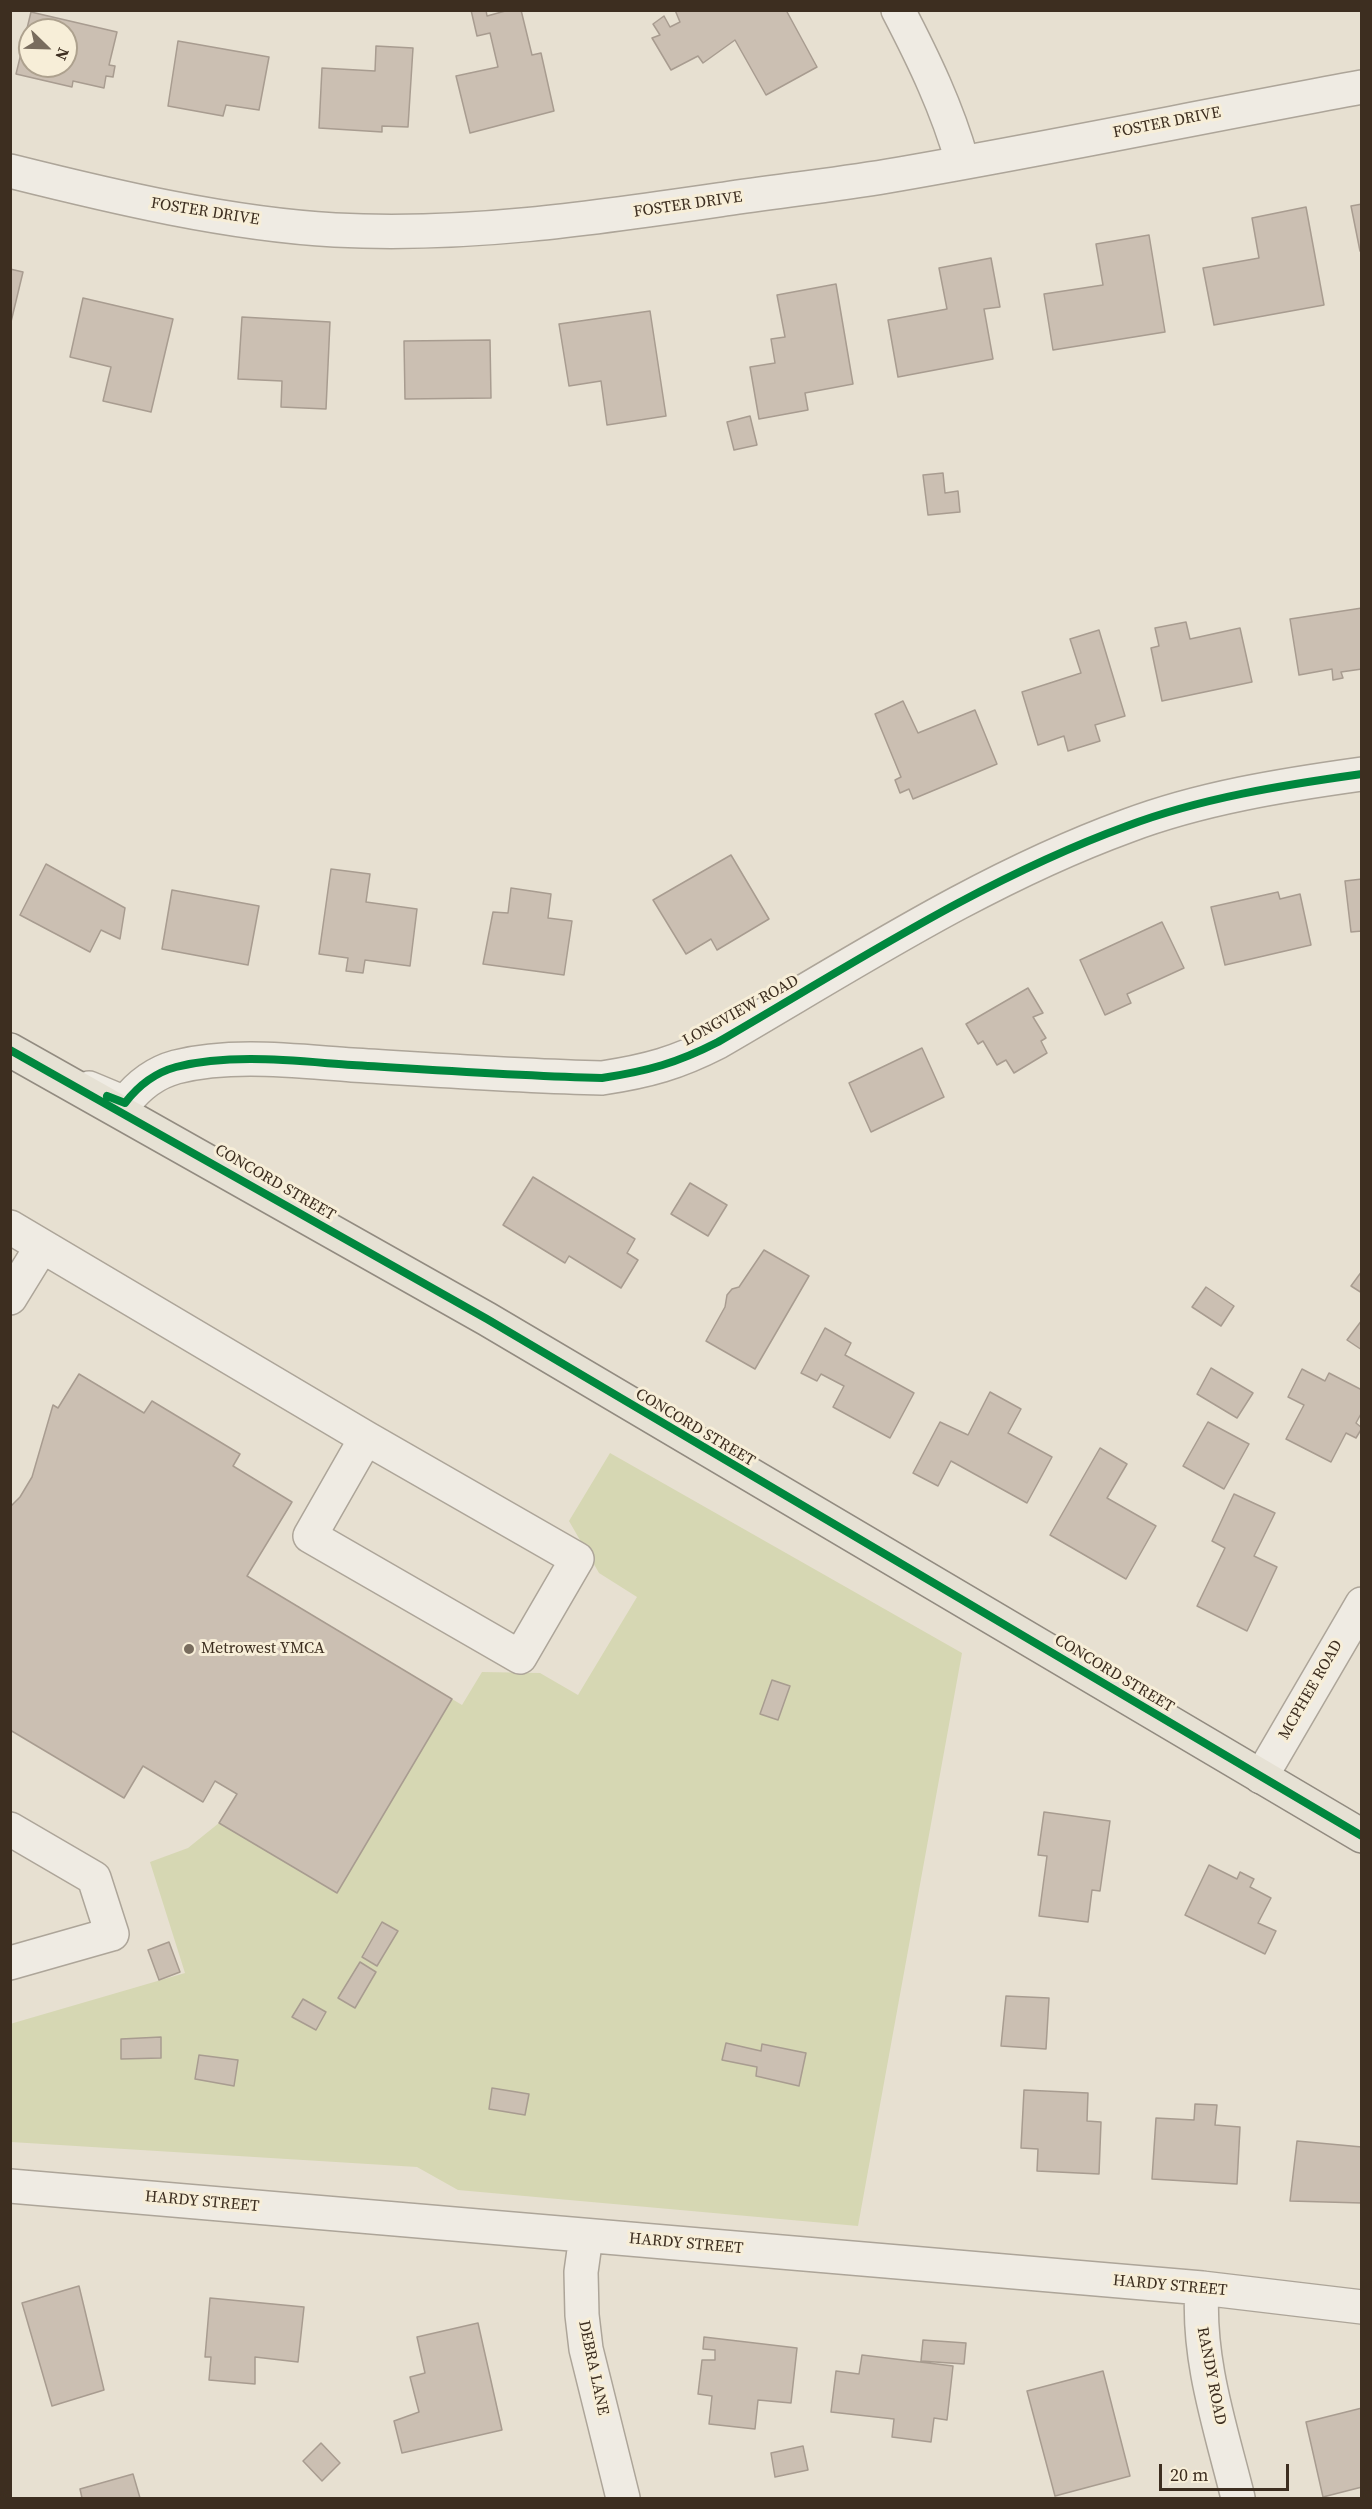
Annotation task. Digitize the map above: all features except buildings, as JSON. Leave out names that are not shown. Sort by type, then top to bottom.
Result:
[{"type":"main road","name":"CONCORD STREET","points":[[10,1050],[487,1319],[1362,1836]]},
{"type":"street","points":[[898,10],[938,89],[952,124],[962,161]]},
{"type":"street","name":"FOSTER DRIVE","points":[[10,171],[106,194],[253,220],[333,230],[409,232],[489,230],[569,222],[888,176],[1362,87]]},
{"type":"street","name":"LONGVIEW ROAD","points":[[41,1067],[125,1103],[145,1082],[159,1073],[195,1064],[226,1061],[284,1061],[602,1078],[645,1072],[684,1059],[718,1042],[939,914],[990,886],[1061,852],[1128,825],[1195,805],[1362,774]]},
{"type":"street","points":[[10,1227],[366,1438],[577,1559],[520,1657],[310,1536],[366,1438]]},
{"type":"street","points":[[10,1298],[42,1246]]},
{"type":"street","name":"MCPHEE ROAD","points":[[1261,1777],[1362,1604]]},
{"type":"street","points":[[10,1829],[94,1878],[112,1934],[10,1963]]},
{"type":"street","name":"HARDY STREET","points":[[10,2186],[1202,2288],[1362,2307]]},
{"type":"street","name":"DEBRA LANE","points":[[586,2236],[581,2272],[586,2349],[623,2499]]},
{"type":"street","name":"RANDY ROAD","points":[[1202,2288],[1200,2319],[1203,2355],[1238,2499]]},
{"type":"green space","points":[[610,1453],[962,1653],[858,2226],[458,2190],[417,2167],[11,2142],[10,2024],[185,1973],[150,1862],[188,1848],[219,1823],[337,1893],[452,1699],[462,1705],[482,1672],[540,1673],[578,1695],[637,1597],[599,1573],[569,1521]]},
{"type":"cycle path","points":[[107,1096],[125,1103],[135,1091],[161,1073],[176,1067],[219,1060],[286,1060],[477,1073],[602,1078],[648,1069],[689,1056],[718,1042],[918,925],[969,897],[1073,847],[1155,816],[1213,800],[1362,774]]},
{"type":"cycle path","points":[[10,1050],[487,1319],[1362,1836]]},
{"type":"place","name":"Metrowest YMCA","points":[[189,1649]]}]
